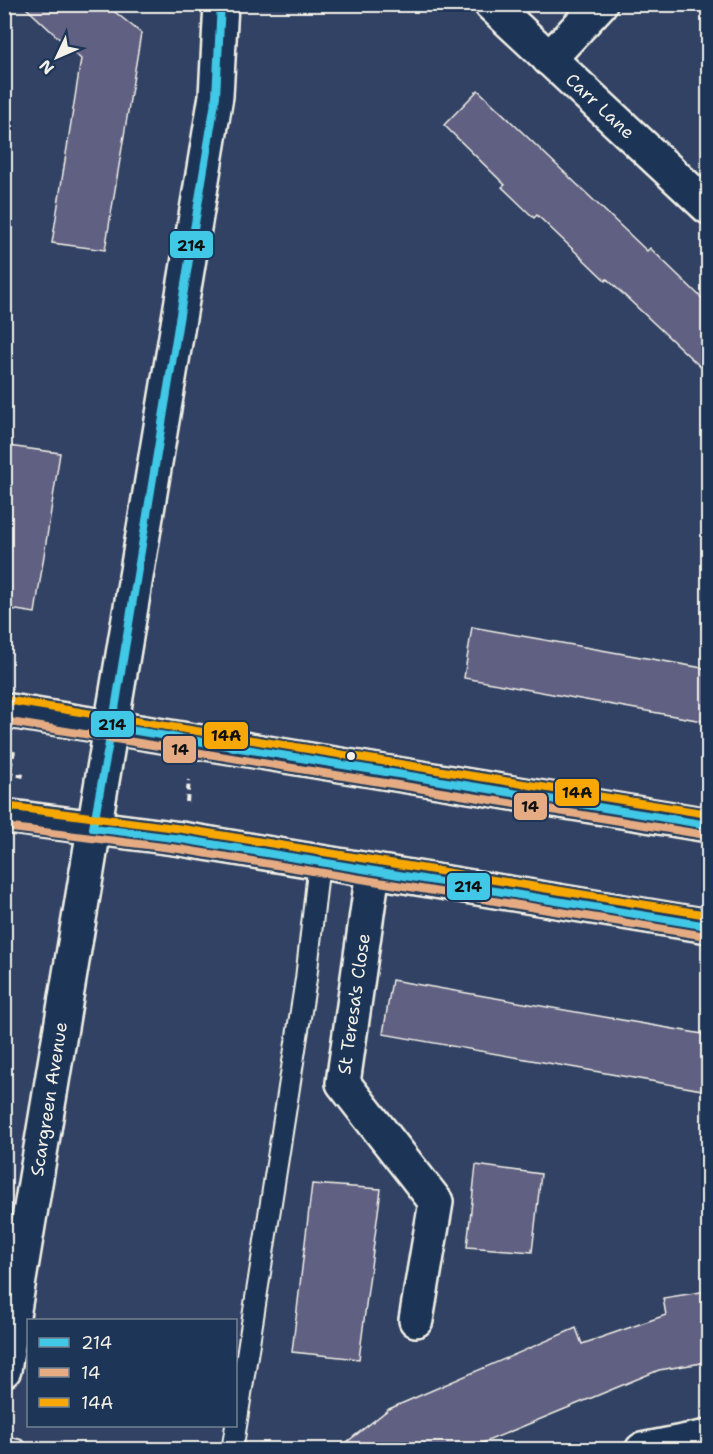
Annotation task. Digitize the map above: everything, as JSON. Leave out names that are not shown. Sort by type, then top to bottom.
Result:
[{"type":"street","name":"Scargreen Avenue","points":[[4,1370],[216,96],[222,4]]},
{"type":"street","name":"Carr Lane","points":[[491,4],[708,207]]},
{"type":"street","points":[[549,59],[600,4]]},
{"type":"street","points":[[13,711],[708,825]]},
{"type":"street","points":[[12,817],[181,839],[708,926]]},
{"type":"street","name":"St Teresa's Close","points":[[373,871],[343,1083],[436,1202],[416,1320]]},
{"type":"street","points":[[642,1449],[708,1437]]},
{"type":"lane","points":[[237,1420],[306,979],[319,862]]},
{"type":"lane","points":[[230,1449],[233,1446],[236,1427]]},
{"type":"lane","points":[[4,1447],[17,1449]]},
{"type":"path","points":[[12,817],[28,777],[9,773],[13,711]]},
{"type":"path","points":[[181,779],[190,781],[181,839]]},
{"type":"building","points":[[22,4],[105,4],[141,33],[105,250],[52,243],[81,59]]},
{"type":"building","points":[[478,90],[647,251],[650,248],[708,304],[708,374],[537,215],[534,218],[502,187],[505,185],[444,125]]},
{"type":"building","points":[[8,446],[60,453],[35,613],[4,608],[4,470]]},
{"type":"building","points":[[472,627],[708,669],[708,722],[464,678]]},
{"type":"building","points":[[392,980],[708,1035],[708,1091],[383,1034]]},
{"type":"building","points":[[476,1165],[541,1174],[532,1252],[467,1247]]},
{"type":"building","points":[[312,1184],[381,1189],[359,1359],[292,1352]]},
{"type":"building","points":[[708,1291],[708,1362],[659,1370],[468,1449],[338,1449],[389,1409],[576,1328],[582,1344],[666,1315],[663,1298]]},
{"type":"transit line","name":"214","points":[[221,4],[216,96],[112,727],[93,828],[181,839],[708,926]]},
{"type":"transit line","name":"14A","points":[[6,700],[708,814]]},
{"type":"transit line","name":"14","points":[[4,721],[706,835]]},
{"type":"transit line","name":"214","points":[[112,727],[708,825]]},
{"type":"transit line","name":"14A","points":[[5,806],[183,829],[708,915]]},
{"type":"transit line","name":"14","points":[[4,827],[179,849],[706,936]]}]
